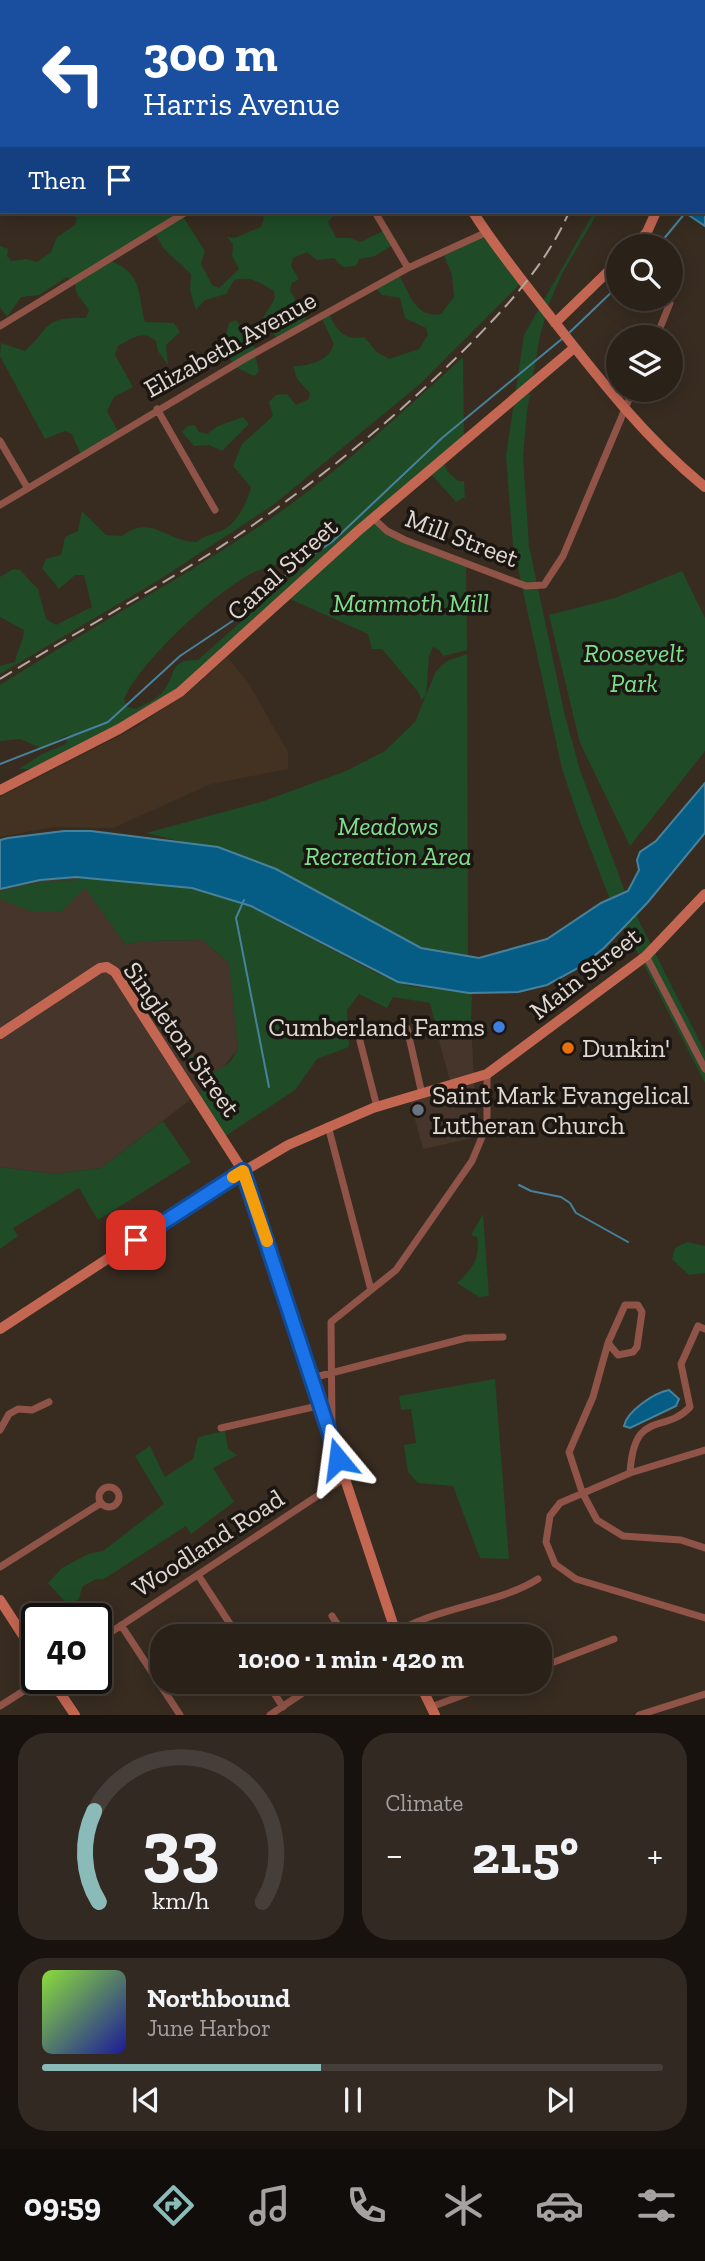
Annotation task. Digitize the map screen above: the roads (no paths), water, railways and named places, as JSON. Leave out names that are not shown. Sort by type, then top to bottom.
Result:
[{"type":"street","points":[[0,326],[183,214]]},
{"type":"street","points":[[376,214],[408,268]]},
{"type":"street","points":[[478,214],[487,232],[555,323],[625,410],[678,465],[705,487]]},
{"type":"street","points":[[645,234],[655,214]]},
{"type":"street","name":"Elizabeth Avenue","points":[[0,505],[157,409],[408,268],[487,232]]},
{"type":"street","points":[[555,323],[606,274]]},
{"type":"street","name":"Canal Street","points":[[0,790],[127,725],[180,692],[373,518],[574,348]]},
{"type":"street","points":[[625,410],[628,402]]},
{"type":"street","points":[[157,409],[215,510]]},
{"type":"street","name":"Mill Street","points":[[373,518],[381,527],[405,540],[515,582],[542,586],[555,573],[625,410]]},
{"type":"street","points":[[0,441],[27,487]]},
{"type":"street","name":"Main Street","points":[[484,1076],[646,956],[705,894]]},
{"type":"street","points":[[646,956],[705,1069]]},
{"type":"street","name":"Singleton Street","points":[[0,1034],[100,968],[112,969],[243,1171]]},
{"type":"street","points":[[407,1028],[422,1094]]},
{"type":"street","points":[[360,1041],[377,1107]]},
{"type":"street","points":[[0,1329],[243,1171],[328,1126],[377,1107],[484,1076],[488,1118],[477,1153],[396,1270],[331,1322],[329,1372],[332,1439]]},
{"type":"street","points":[[328,1126],[371,1290]]},
{"type":"street","points":[[243,1171],[322,1405],[390,1624]]},
{"type":"street","points":[[608,1343],[618,1355],[634,1352],[641,1316],[638,1305],[625,1305],[608,1343],[589,1409],[570,1445],[569,1459],[582,1492],[597,1520],[623,1536],[681,1540],[705,1548]]},
{"type":"street","points":[[630,1473],[635,1448],[645,1429],[690,1407],[681,1364],[698,1326],[705,1329]]},
{"type":"street","points":[[312,1378],[466,1338],[503,1337]]},
{"type":"street","points":[[0,1430],[9,1414],[18,1409],[32,1410],[49,1402]]},
{"type":"street","points":[[221,1428],[322,1405]]},
{"type":"street","points":[[705,1450],[630,1473],[560,1503],[550,1516],[545,1542],[555,1564],[576,1579],[705,1618]]},
{"type":"street","name":"Woodland Road","points":[[112,1631],[343,1479]]},
{"type":"street","points":[[0,1567],[101,1503]]},
{"type":"street","points":[[198,1575],[230,1624]]},
{"type":"street","points":[[415,1624],[429,1617],[523,1589],[538,1579]]},
{"type":"street","points":[[0,1600],[21,1632]]},
{"type":"street","points":[[332,1616],[337,1624]]},
{"type":"street","points":[[121,1625],[180,1715]]},
{"type":"street","points":[[552,1663],[614,1639]]},
{"type":"street","points":[[0,1706],[21,1693]]},
{"type":"street","points":[[61,1694],[75,1715]]},
{"type":"street","points":[[275,1694],[283,1707]]},
{"type":"street","points":[[270,1715],[302,1694]]},
{"type":"street","points":[[425,1694],[433,1711],[471,1694]]},
{"type":"street","points":[[639,1715],[705,1694]]},
{"type":"water","points":[[687,214],[705,214],[705,226]]},
{"type":"water","points":[[705,783],[705,833],[648,902],[604,948],[580,967],[547,985],[518,992],[469,993],[398,982],[251,906],[192,888],[76,877],[40,880],[0,889],[0,840],[8,838],[64,831],[91,831],[218,847],[276,869],[421,948],[479,958],[547,939],[601,903],[628,891],[639,870],[637,860],[640,852],[656,841]]},
{"type":"water","points":[[669,1390],[679,1399],[676,1406],[630,1428],[624,1426],[630,1414],[642,1404]]},
{"type":"waterway","points":[[668,234],[684,214]]},
{"type":"waterway","points":[[570,332],[606,298]]},
{"type":"waterway","points":[[0,764],[108,722],[180,656],[240,616],[297,565],[332,542],[442,438],[563,338]]},
{"type":"waterway","points":[[244,900],[236,918],[269,1087]]},
{"type":"waterway","points":[[519,1185],[531,1191],[561,1197],[570,1203],[576,1213],[628,1242]]},
{"type":"railway","points":[[0,679],[237,536],[358,445],[417,395],[499,313],[538,266],[568,214]]},
{"type":"place","name":"Cumberland Farms","points":[[499,1027]]},
{"type":"place","name":"Dunkin'","points":[[568,1048]]},
{"type":"place","name":"Saint Mark Evangelical Lutheran Church","points":[[418,1110]]},
{"type":"park label","name":"Mammoth Mill","points":[[411,603]]},
{"type":"park label","name":"Roosevelt Park","points":[[634,668]]},
{"type":"park label","name":"Meadows Recreation Area","points":[[388,841]]}]
